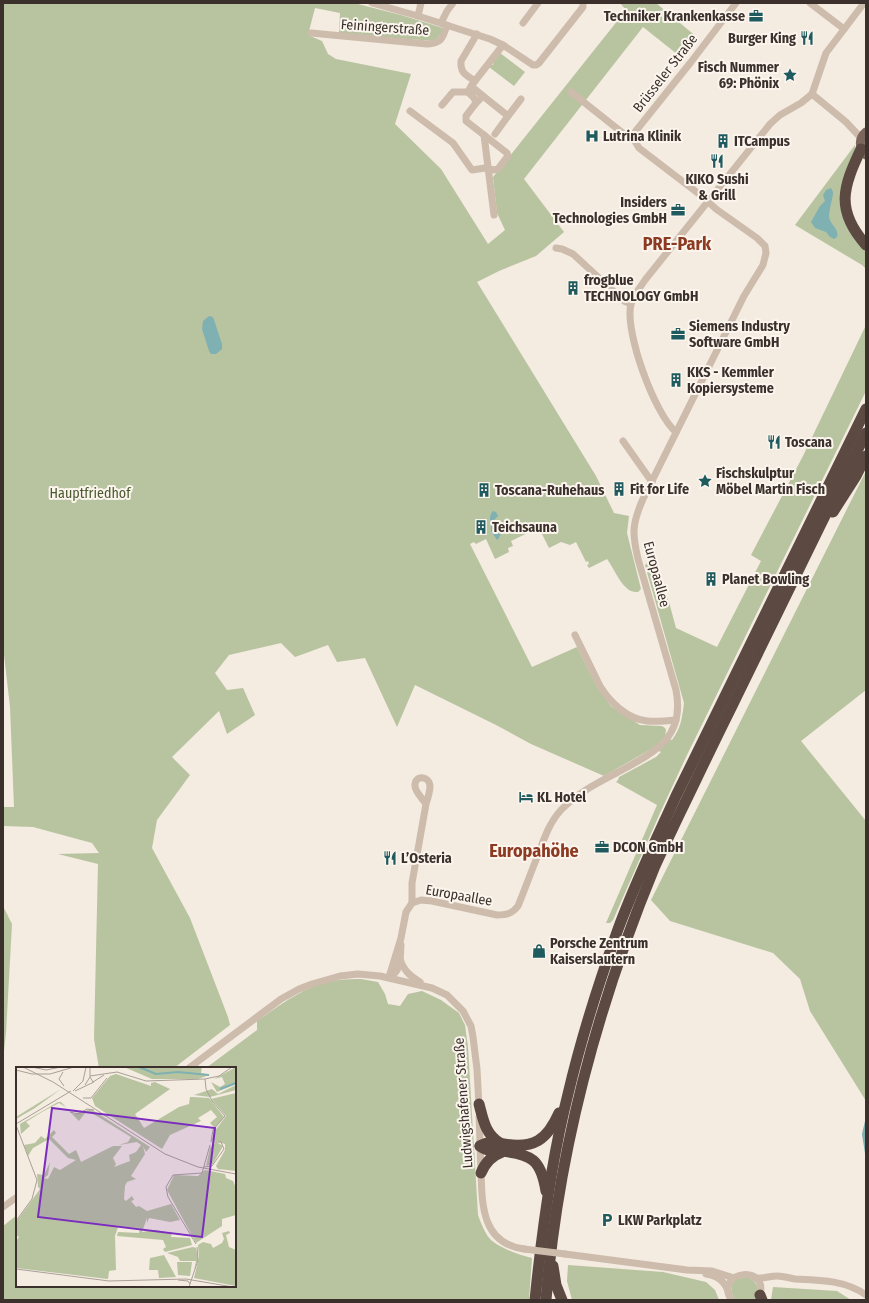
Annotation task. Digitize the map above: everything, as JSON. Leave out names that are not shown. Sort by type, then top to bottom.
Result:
[{"type":"highway","points":[[864,155],[855,173],[850,191],[850,202],[856,223],[866,235]]},
{"type":"highway","points":[[864,155],[850,172],[846,186],[845,202],[850,223],[857,235],[866,245]]},
{"type":"highway","points":[[535,1300],[547,1200],[568,1094],[590,1015],[618,931],[647,859],[676,796],[866,409]]},
{"type":"highway","points":[[546,1300],[552,1239],[568,1146],[584,1074],[612,982],[634,920],[656,864],[866,433]]},
{"type":"highway","points":[[816,533],[836,508],[856,476],[866,456]]},
{"type":"highway","points":[[480,1146],[488,1150],[501,1147],[522,1146],[532,1144],[540,1140],[552,1128],[568,1094]]},
{"type":"highway","points":[[478,1104],[488,1132],[501,1147],[526,1156],[537,1163],[544,1177],[547,1200]]},
{"type":"highway","points":[[481,1174],[484,1166],[501,1147]]},
{"type":"highway","points":[[552,1239],[553,1273],[557,1289],[562,1300]]},
{"type":"main road","points":[[864,134],[860,142],[864,155]]},
{"type":"street","points":[[372,3],[477,34],[503,45],[536,65],[583,7],[584,3],[587,3]]},
{"type":"street","points":[[418,16],[422,3]]},
{"type":"street","points":[[444,24],[447,11],[453,3]]},
{"type":"street","points":[[522,23],[538,3]]},
{"type":"street","name":"Brüsseler Straße","points":[[633,138],[635,132],[736,3]]},
{"type":"street","points":[[810,3],[844,29]]},
{"type":"street","points":[[676,432],[666,421],[654,398],[640,364],[630,312],[633,297],[770,124],[780,115],[804,101],[812,94],[826,53],[864,3]]},
{"type":"street","name":"Feiningerstraße","points":[[311,33],[427,44],[439,42],[442,38],[444,24]]},
{"type":"street","points":[[477,34],[461,61],[460,66],[462,72],[471,86],[508,116]]},
{"type":"street","points":[[442,105],[453,92],[471,86],[503,45]]},
{"type":"street","points":[[471,86],[476,103]]},
{"type":"street","points":[[571,92],[624,134],[633,138],[639,148],[708,202]]},
{"type":"street","points":[[812,94],[846,122],[864,134]]},
{"type":"street","points":[[410,111],[453,143],[472,170],[485,168],[488,170],[498,169],[508,156],[507,153],[466,121],[466,116],[483,96]]},
{"type":"street","points":[[495,134],[521,99]]},
{"type":"street","points":[[484,135],[494,215]]},
{"type":"street","name":"Europaallee","points":[[412,903],[420,900],[432,901],[497,915],[507,914],[515,910],[518,906],[547,831],[556,816],[571,800],[656,750],[672,732],[678,706],[676,690],[638,559],[633,534],[636,516],[744,296],[766,258],[765,246],[762,242],[708,202]]},
{"type":"street","points":[[556,248],[573,254],[624,300],[631,304]]},
{"type":"street","points":[[623,441],[652,482]]},
{"type":"street","points":[[575,635],[600,686],[616,706],[640,719],[647,721],[676,720]]},
{"type":"street","name":"Europaallee","points":[[389,977],[401,938],[406,912],[412,903],[412,883],[426,804]]},
{"type":"street","name":"Europaallee","points":[[389,977],[394,975],[397,971],[400,959],[401,938]]},
{"type":"street","points":[[400,959],[403,968],[408,973],[427,986]]},
{"type":"street","name":"Ludwigshafener Straße","points":[[190,1067],[281,999],[299,989],[332,977],[372,975],[389,977],[427,986],[442,993],[460,1007],[468,1021],[473,1037],[477,1075],[483,1209],[489,1226],[497,1236],[508,1244],[524,1249],[687,1270],[712,1271],[734,1278]]},
{"type":"street","points":[[3,1207],[16,1198]]},
{"type":"street","name":"Ludwigshafener Straße","points":[[687,1270],[717,1277],[724,1282],[728,1291]]},
{"type":"street","points":[[731,1300],[728,1291],[729,1285],[734,1278],[745,1274],[756,1278],[776,1276],[834,1282],[852,1287],[866,1295]]},
{"type":"street","points":[[756,1278],[759,1283],[760,1296]]},
{"type":"street","points":[[760,1296],[768,1283],[785,1278]]},
{"type":"green space","name":"Hauptfriedhof","points":[[3,3],[354,3],[443,28],[444,30],[435,41],[339,34],[340,13],[315,8],[308,35],[322,41],[328,54],[336,59],[411,74],[395,124],[441,169],[488,244],[505,230],[497,213],[493,177],[626,10],[620,3],[656,3],[698,38],[682,58],[643,27],[524,179],[564,232],[536,256],[477,282],[596,476],[614,513],[629,516],[627,533],[641,589],[638,592],[633,592],[628,589],[620,580],[607,559],[589,568],[587,565],[589,564],[588,561],[586,562],[576,542],[570,545],[561,542],[549,548],[541,532],[538,533],[536,529],[511,541],[513,546],[508,548],[509,552],[495,559],[486,539],[476,544],[474,542],[470,544],[532,667],[577,647],[597,687],[611,706],[640,725],[662,726],[666,730],[665,737],[672,740],[682,718],[684,703],[645,565],[651,560],[669,602],[676,628],[717,647],[761,561],[751,555],[803,456],[866,325],[866,391],[687,755],[613,920],[610,923],[606,923],[657,805],[616,782],[619,777],[656,757],[661,752],[653,748],[604,776],[531,744],[415,685],[397,727],[365,658],[337,662],[328,645],[295,657],[281,643],[229,655],[215,673],[227,690],[243,688],[255,715],[227,734],[219,711],[172,757],[190,775],[157,820],[152,848],[190,918],[230,1025],[175,1067],[99,1067],[94,1039],[98,864],[58,854],[99,853],[92,843],[33,827],[3,826],[3,807],[14,807],[10,707],[3,646]]},
{"type":"green space","points":[[500,53],[525,72],[514,86],[489,67],[493,65]]},
{"type":"green space","points":[[855,145],[856,151],[842,199],[866,250],[866,269],[862,265],[795,225]]},
{"type":"green space","points":[[866,471],[866,690],[801,741],[866,821],[866,1101],[810,1011],[800,979],[773,953],[670,921],[651,900]]},
{"type":"green space","points":[[3,906],[12,924],[6,1033],[3,1060]]},
{"type":"green space","points":[[344,979],[361,979],[378,982],[385,994],[388,1004],[400,1006],[408,994],[422,991],[441,1000],[459,1013],[465,1025],[468,1047],[478,1215],[485,1232],[491,1240],[511,1251],[532,1258],[529,1300],[3,1300],[3,1226],[16,1216],[16,1287],[236,1287],[236,1067],[207,1067],[257,1030],[257,1021],[286,1001],[317,985]]},
{"type":"green space","points":[[568,1265],[663,1272],[706,1282],[715,1290],[719,1300],[572,1300],[567,1281]]},
{"type":"green space","points":[[748,1277],[756,1284],[758,1293],[754,1300],[735,1300],[732,1295],[732,1286],[734,1281]]},
{"type":"green space","points":[[773,1287],[837,1291],[851,1300],[771,1300]]},
{"type":"water","points":[[831,188],[833,192],[829,218],[837,234],[837,237],[834,239],[826,232],[815,228],[811,222],[820,206],[825,201],[823,195],[826,190]]},
{"type":"water","points":[[209,316],[213,317],[222,344],[222,349],[216,354],[211,354],[209,351],[202,329],[203,321]]},
{"type":"water","points":[[493,511],[496,512],[498,516],[493,521],[493,526],[501,526],[503,529],[497,540],[491,531],[490,516]]},
{"type":"water","points":[[865,1121],[866,1122],[866,1160],[862,1134]]},
{"type":"place","name":"Techniker Krankenkasse","points":[[756,16]]},
{"type":"place","name":"Burger King","points":[[807,38]]},
{"type":"place","name":"Fisch Nummer 69: Phönix","points":[[790,75]]},
{"type":"place","name":"Lutrina Klinik","points":[[592,136]]},
{"type":"place","name":"ITCampus","points":[[723,141]]},
{"type":"place","name":"KIKO Sushi & Grill","points":[[717,161]]},
{"type":"place","name":"Insiders Technologies GmbH","points":[[678,210]]},
{"type":"place","name":"frogblue TECHNOLOGY GmbH","points":[[573,288]]},
{"type":"place","name":"Siemens Industry Software GmbH","points":[[678,334]]},
{"type":"place","name":"KKS - Kemmler Kopiersysteme","points":[[676,380]]},
{"type":"place","name":"Toscana","points":[[774,442]]},
{"type":"place","name":"Fischskulptur Möbel Martin Fisch","points":[[705,481]]},
{"type":"place","name":"Fit for Life","points":[[619,489]]},
{"type":"place","name":"Toscana-Ruhehaus","points":[[484,490]]},
{"type":"place","name":"Teichsauna","points":[[481,527]]},
{"type":"place","name":"Planet Bowling","points":[[711,579]]},
{"type":"place","name":"KL Hotel","points":[[526,797]]},
{"type":"place","name":"DCON GmbH","points":[[602,847]]},
{"type":"place","name":"L’Osteria","points":[[390,858]]},
{"type":"place","name":"Porsche Zentrum Kaiserslautern","points":[[539,951]]},
{"type":"place","name":"LKW Parkplatz","points":[[607,1220]]},
{"type":"district","name":"PRE-Park","points":[[677,244]]},
{"type":"district","name":"Europahöhe","points":[[534,851]]}]
